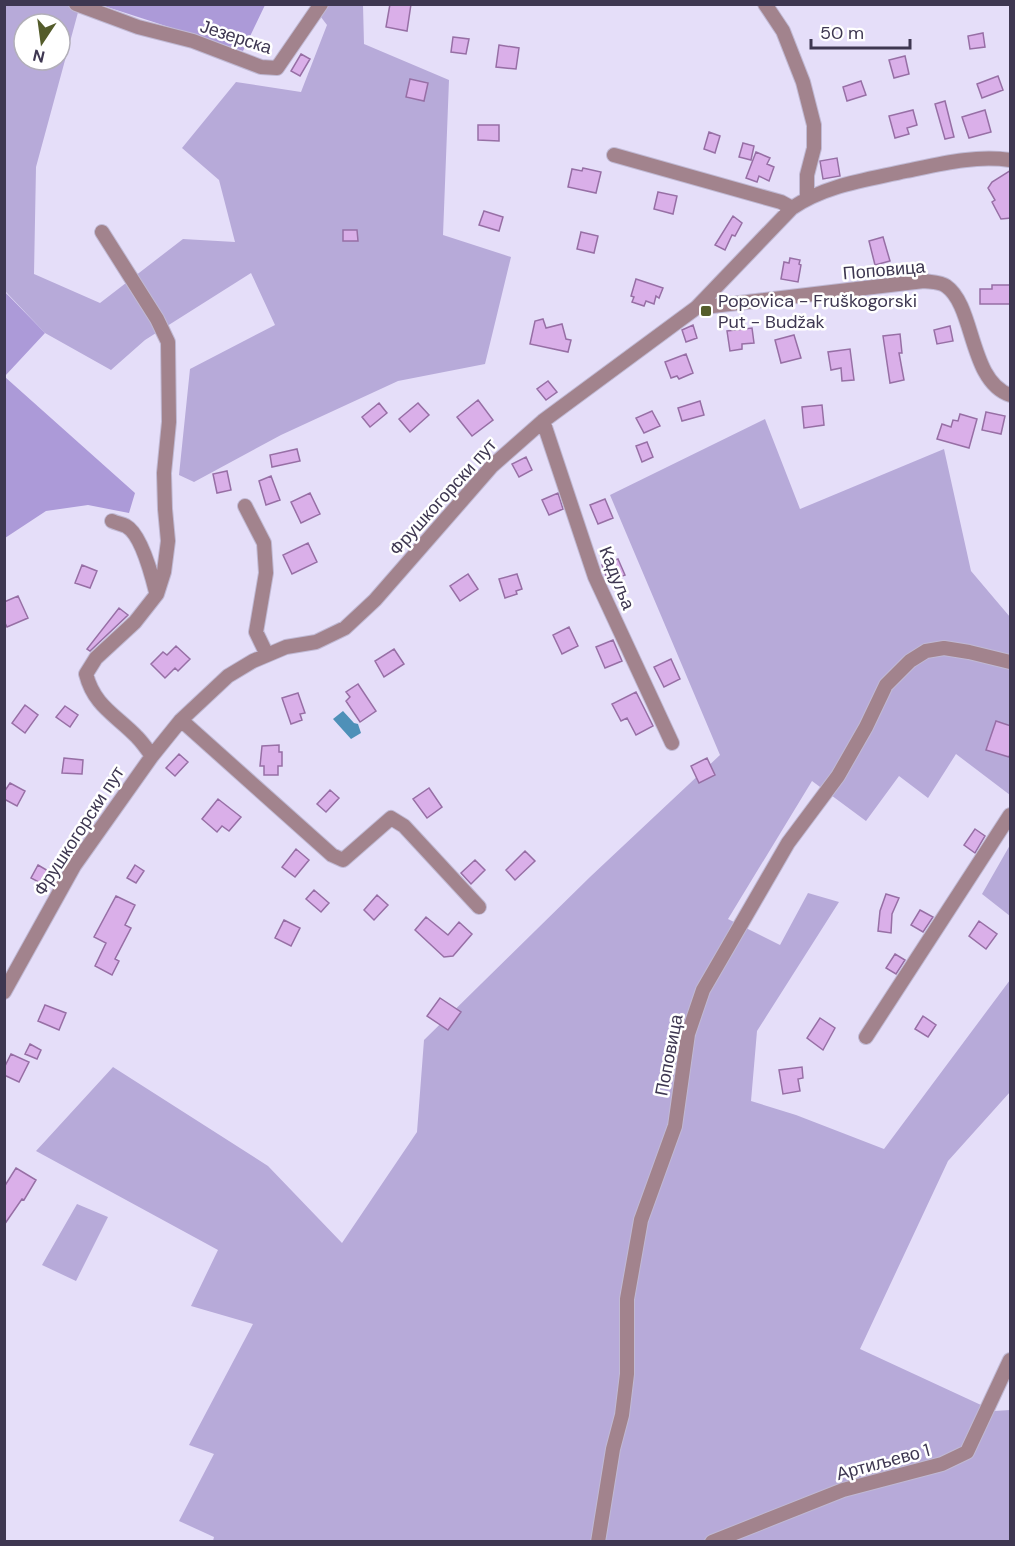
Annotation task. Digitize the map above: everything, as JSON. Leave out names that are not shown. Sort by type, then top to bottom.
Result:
[{"type":"street","name":"Језерска","points":[[76,4],[138,27],[193,41],[261,67],[277,68],[321,4]]},
{"type":"street","points":[[765,4],[783,31],[803,82],[814,125],[814,148],[807,175],[807,198]]},
{"type":"street","points":[[614,155],[781,202],[792,208]]},
{"type":"street","name":"Фрушкогорски пут","points":[[4,992],[74,866],[152,756],[181,720],[228,676],[253,661],[286,647],[316,642],[345,628],[375,600],[492,466],[543,421],[696,308],[792,208],[807,198],[842,184],[957,161],[1011,160]]},
{"type":"street","points":[[102,232],[157,319],[168,342],[169,422],[164,473],[168,541],[164,572],[157,594],[135,622],[96,658],[86,675],[90,689],[106,709],[136,737],[152,756]]},
{"type":"street","name":"Поповица","points":[[696,308],[924,281],[945,285],[957,298],[983,369],[1003,392],[1011,394]]},
{"type":"street","name":"Кадуља","points":[[543,421],[595,577],[672,743]]},
{"type":"street","points":[[245,506],[264,543],[266,573],[256,632],[267,655]]},
{"type":"street","points":[[112,521],[128,526],[144,552],[157,594]]},
{"type":"street","name":"Поповица","points":[[598,1542],[613,1449],[622,1415],[627,1374],[627,1299],[641,1220],[675,1126],[688,1034],[703,990],[788,843],[838,776],[886,686],[910,661],[926,651],[944,648],[1011,662]]},
{"type":"street","points":[[181,720],[332,855],[343,860],[391,818],[404,826],[479,907]]},
{"type":"street","points":[[866,1037],[1011,815]]},
{"type":"street","name":"Артиљево 1","points":[[712,1542],[843,1490],[942,1464],[961,1456],[967,1452],[1011,1360]]},
{"type":"shaded area","points":[[311,4],[363,5],[364,44],[449,80],[443,235],[511,257],[485,364],[398,381],[281,435],[194,482],[179,475],[190,369],[275,325],[251,273],[145,340],[111,370],[45,333],[5,291],[5,5],[80,5],[72,34],[72,12],[12,12],[12,72],[62,72],[36,167],[34,274],[100,303],[183,239],[235,242],[219,180],[182,148],[236,82],[301,92],[327,25]]},
{"type":"shaded area","points":[[101,5],[265,5],[243,51]]},
{"type":"shaded area","points":[[4,291],[45,333],[5,376],[4,376]]},
{"type":"shaded area","points":[[5,377],[135,493],[129,513],[88,505],[46,511],[5,538]]},
{"type":"shaded area","points":[[765,419],[800,509],[944,449],[971,571],[1010,617],[1010,795],[956,754],[928,798],[899,776],[866,821],[812,781],[728,919],[780,945],[808,893],[839,902],[757,1031],[751,1101],[796,1115],[884,1149],[1010,980],[1010,1092],[948,1161],[860,1349],[994,1411],[1010,1410],[1010,1541],[213,1541],[214,1537],[179,1521],[214,1454],[189,1445],[253,1324],[191,1306],[218,1250],[36,1151],[113,1067],[268,1166],[342,1243],[417,1132],[424,1040],[590,877],[720,755],[610,495]]},
{"type":"shaded area","points":[[1010,845],[1010,916],[982,894]]},
{"type":"shaded area","points":[[77,1204],[108,1217],[76,1281],[42,1265]]},
{"type":"water","points":[[343,711],[354,723],[358,724],[361,733],[351,739],[333,719]]},
{"type":"building","points":[[390,4],[411,4],[407,31],[386,27]]},
{"type":"building","points":[[983,33],[985,47],[970,49],[968,36]]},
{"type":"building","points":[[453,37],[469,39],[466,54],[451,52]]},
{"type":"building","points":[[499,45],[519,48],[516,69],[496,67]]},
{"type":"building","points":[[301,54],[310,59],[300,76],[291,71]]},
{"type":"building","points":[[905,56],[909,74],[894,78],[889,60]]},
{"type":"building","points":[[998,76],[1003,90],[982,98],[977,84]]},
{"type":"building","points":[[410,79],[428,83],[424,101],[406,97]]},
{"type":"building","points":[[861,81],[866,95],[847,101],[843,87]]},
{"type":"building","points":[[945,101],[954,137],[945,139],[935,104]]},
{"type":"building","points":[[913,110],[917,125],[907,128],[909,134],[895,138],[889,116]]},
{"type":"building","points":[[985,110],[991,132],[969,138],[962,117]]},
{"type":"building","points":[[478,125],[499,125],[499,141],[478,140]]},
{"type":"building","points":[[709,132],[720,136],[715,153],[704,149]]},
{"type":"building","points":[[743,143],[754,146],[751,160],[739,157]]},
{"type":"building","points":[[756,152],[770,158],[767,164],[774,167],[769,181],[759,176],[757,182],[746,178]]},
{"type":"building","points":[[837,158],[840,176],[823,179],[820,161]]},
{"type":"building","points":[[583,168],[601,172],[596,193],[568,187],[572,169],[582,171]]},
{"type":"building","points":[[1011,170],[1011,218],[1001,219],[992,202],[995,200],[988,188],[992,182]]},
{"type":"building","points":[[658,192],[677,196],[673,214],[654,209]]},
{"type":"building","points":[[484,211],[503,217],[499,231],[479,225]]},
{"type":"building","points":[[733,216],[742,223],[735,236],[732,235],[725,250],[715,245]]},
{"type":"building","points":[[343,230],[357,230],[358,241],[343,241]]},
{"type":"building","points":[[581,232],[598,236],[594,253],[577,249]]},
{"type":"building","points":[[883,237],[890,261],[875,265],[869,241]]},
{"type":"building","points":[[790,258],[800,260],[798,282],[781,279],[784,262],[789,263]]},
{"type":"building","points":[[636,279],[663,288],[659,298],[656,296],[654,304],[646,301],[644,306],[632,302],[634,297],[631,296]]},
{"type":"building","points":[[992,285],[1011,285],[1011,304],[980,304],[980,289],[992,289]]},
{"type":"building","points":[[543,319],[546,328],[562,324],[566,339],[571,340],[568,352],[530,344],[535,321]]},
{"type":"building","points":[[693,325],[697,338],[686,342],[682,330]]},
{"type":"building","points":[[950,326],[953,341],[937,344],[934,330]]},
{"type":"building","points":[[752,328],[754,343],[742,344],[742,349],[730,351],[727,331]]},
{"type":"building","points":[[900,334],[902,353],[899,353],[904,380],[890,383],[883,336]]},
{"type":"building","points":[[794,335],[801,358],[781,363],[775,340]]},
{"type":"building","points":[[850,349],[854,380],[842,381],[841,368],[831,370],[828,352]]},
{"type":"building","points":[[686,354],[693,373],[679,379],[677,376],[671,378],[665,362]]},
{"type":"building","points":[[548,381],[557,392],[546,400],[537,389]]},
{"type":"building","points":[[478,400],[493,420],[472,436],[457,417]]},
{"type":"building","points":[[700,401],[704,415],[682,421],[678,408]]},
{"type":"building","points":[[379,403],[387,413],[370,427],[362,417]]},
{"type":"building","points":[[418,403],[429,415],[410,432],[399,419]]},
{"type":"building","points":[[822,405],[824,425],[804,428],[802,407]]},
{"type":"building","points":[[652,411],[660,426],[644,433],[636,418]]},
{"type":"building","points":[[986,412],[1005,416],[1001,434],[982,430]]},
{"type":"building","points":[[960,414],[977,419],[969,448],[937,439],[942,424],[951,427],[953,420],[958,421]]},
{"type":"building","points":[[647,442],[653,457],[642,462],[636,446]]},
{"type":"building","points":[[297,449],[300,461],[272,467],[270,455]]},
{"type":"building","points":[[526,457],[532,470],[519,477],[512,464]]},
{"type":"building","points":[[227,471],[231,490],[217,493],[213,474]]},
{"type":"building","points":[[271,476],[280,500],[266,505],[259,481]]},
{"type":"building","points":[[310,493],[320,514],[301,523],[291,502]]},
{"type":"building","points":[[558,493],[563,509],[549,515],[542,500]]},
{"type":"building","points":[[605,499],[613,518],[598,524],[590,505]]},
{"type":"building","points":[[308,543],[317,562],[292,574],[283,555]]},
{"type":"building","points":[[618,559],[625,575],[608,581],[602,565]]},
{"type":"building","points":[[82,565],[97,571],[90,588],[75,583]]},
{"type":"building","points":[[468,574],[478,589],[460,601],[450,586]]},
{"type":"building","points":[[517,574],[522,589],[516,591],[517,594],[505,598],[499,579]]},
{"type":"building","points":[[18,596],[28,618],[7,627],[4,621],[4,602]]},
{"type":"building","points":[[119,608],[128,615],[90,651],[87,649]]},
{"type":"building","points":[[569,627],[578,646],[562,654],[553,635]]},
{"type":"building","points":[[613,640],[622,661],[605,668],[596,647]]},
{"type":"building","points":[[176,646],[190,659],[178,671],[175,668],[165,678],[151,664],[163,652],[167,655]]},
{"type":"building","points":[[394,649],[404,664],[384,677],[375,661]]},
{"type":"building","points":[[671,659],[680,679],[664,687],[654,667]]},
{"type":"building","points":[[358,684],[376,711],[360,722],[346,701],[350,697],[346,692]]},
{"type":"building","points":[[636,692],[653,726],[636,735],[627,718],[621,721],[612,704]]},
{"type":"building","points":[[298,693],[305,713],[300,714],[302,720],[291,724],[282,698]]},
{"type":"building","points":[[25,705],[38,715],[25,733],[12,723]]},
{"type":"building","points":[[65,706],[78,715],[70,727],[56,717]]},
{"type":"building","points":[[996,721],[1011,726],[1009,757],[986,750]]},
{"type":"building","points":[[279,745],[279,752],[282,752],[282,766],[278,766],[278,775],[264,775],[264,766],[260,766],[262,746]]},
{"type":"building","points":[[179,754],[188,762],[175,776],[166,768]]},
{"type":"building","points":[[64,758],[83,760],[82,774],[62,773]]},
{"type":"building","points":[[707,758],[715,775],[699,783],[691,766]]},
{"type":"building","points":[[10,783],[25,791],[17,806],[4,799],[4,792]]},
{"type":"building","points":[[429,788],[442,807],[427,818],[413,799]]},
{"type":"building","points":[[330,790],[339,798],[326,812],[317,804]]},
{"type":"building","points":[[218,799],[241,817],[229,831],[222,826],[217,832],[202,819]]},
{"type":"building","points":[[975,829],[985,836],[975,853],[964,845]]},
{"type":"building","points":[[296,849],[309,860],[295,877],[282,867]]},
{"type":"building","points":[[525,851],[535,861],[515,880],[506,870]]},
{"type":"building","points":[[475,860],[485,870],[471,884],[461,873]]},
{"type":"building","points":[[38,865],[55,875],[48,887],[31,878]]},
{"type":"building","points":[[135,865],[144,871],[136,883],[127,878]]},
{"type":"building","points":[[314,890],[329,903],[321,912],[306,899]]},
{"type":"building","points":[[886,894],[899,898],[892,914],[891,933],[878,931],[880,911]]},
{"type":"building","points":[[377,895],[388,905],[374,920],[364,910]]},
{"type":"building","points":[[116,896],[135,905],[125,925],[131,928],[115,959],[119,961],[112,975],[95,966],[106,943],[94,937]]},
{"type":"building","points":[[920,910],[933,917],[923,932],[911,925]]},
{"type":"building","points":[[426,917],[448,935],[459,922],[472,934],[453,956],[444,957],[415,930]]},
{"type":"building","points":[[284,920],[300,928],[291,946],[275,938]]},
{"type":"building","points":[[979,921],[997,934],[986,949],[969,936]]},
{"type":"building","points":[[895,954],[905,960],[896,974],[886,968]]},
{"type":"building","points":[[440,998],[461,1012],[448,1030],[427,1016]]},
{"type":"building","points":[[45,1005],[66,1013],[59,1030],[38,1021]]},
{"type":"building","points":[[923,1016],[936,1025],[928,1037],[915,1029]]},
{"type":"building","points":[[820,1018],[835,1028],[823,1050],[807,1038]]},
{"type":"building","points":[[30,1044],[41,1050],[37,1059],[25,1054]]},
{"type":"building","points":[[11,1054],[29,1062],[19,1082],[4,1075],[4,1068]]},
{"type":"building","points":[[802,1067],[803,1078],[798,1079],[800,1091],[783,1094],[779,1070]]},
{"type":"building","points":[[16,1168],[36,1180],[24,1200],[22,1199],[4,1225],[4,1187]]},
{"type":"place","name":"Popovica - Fruškogorski Put - Budžak","points":[[706,311]]}]
